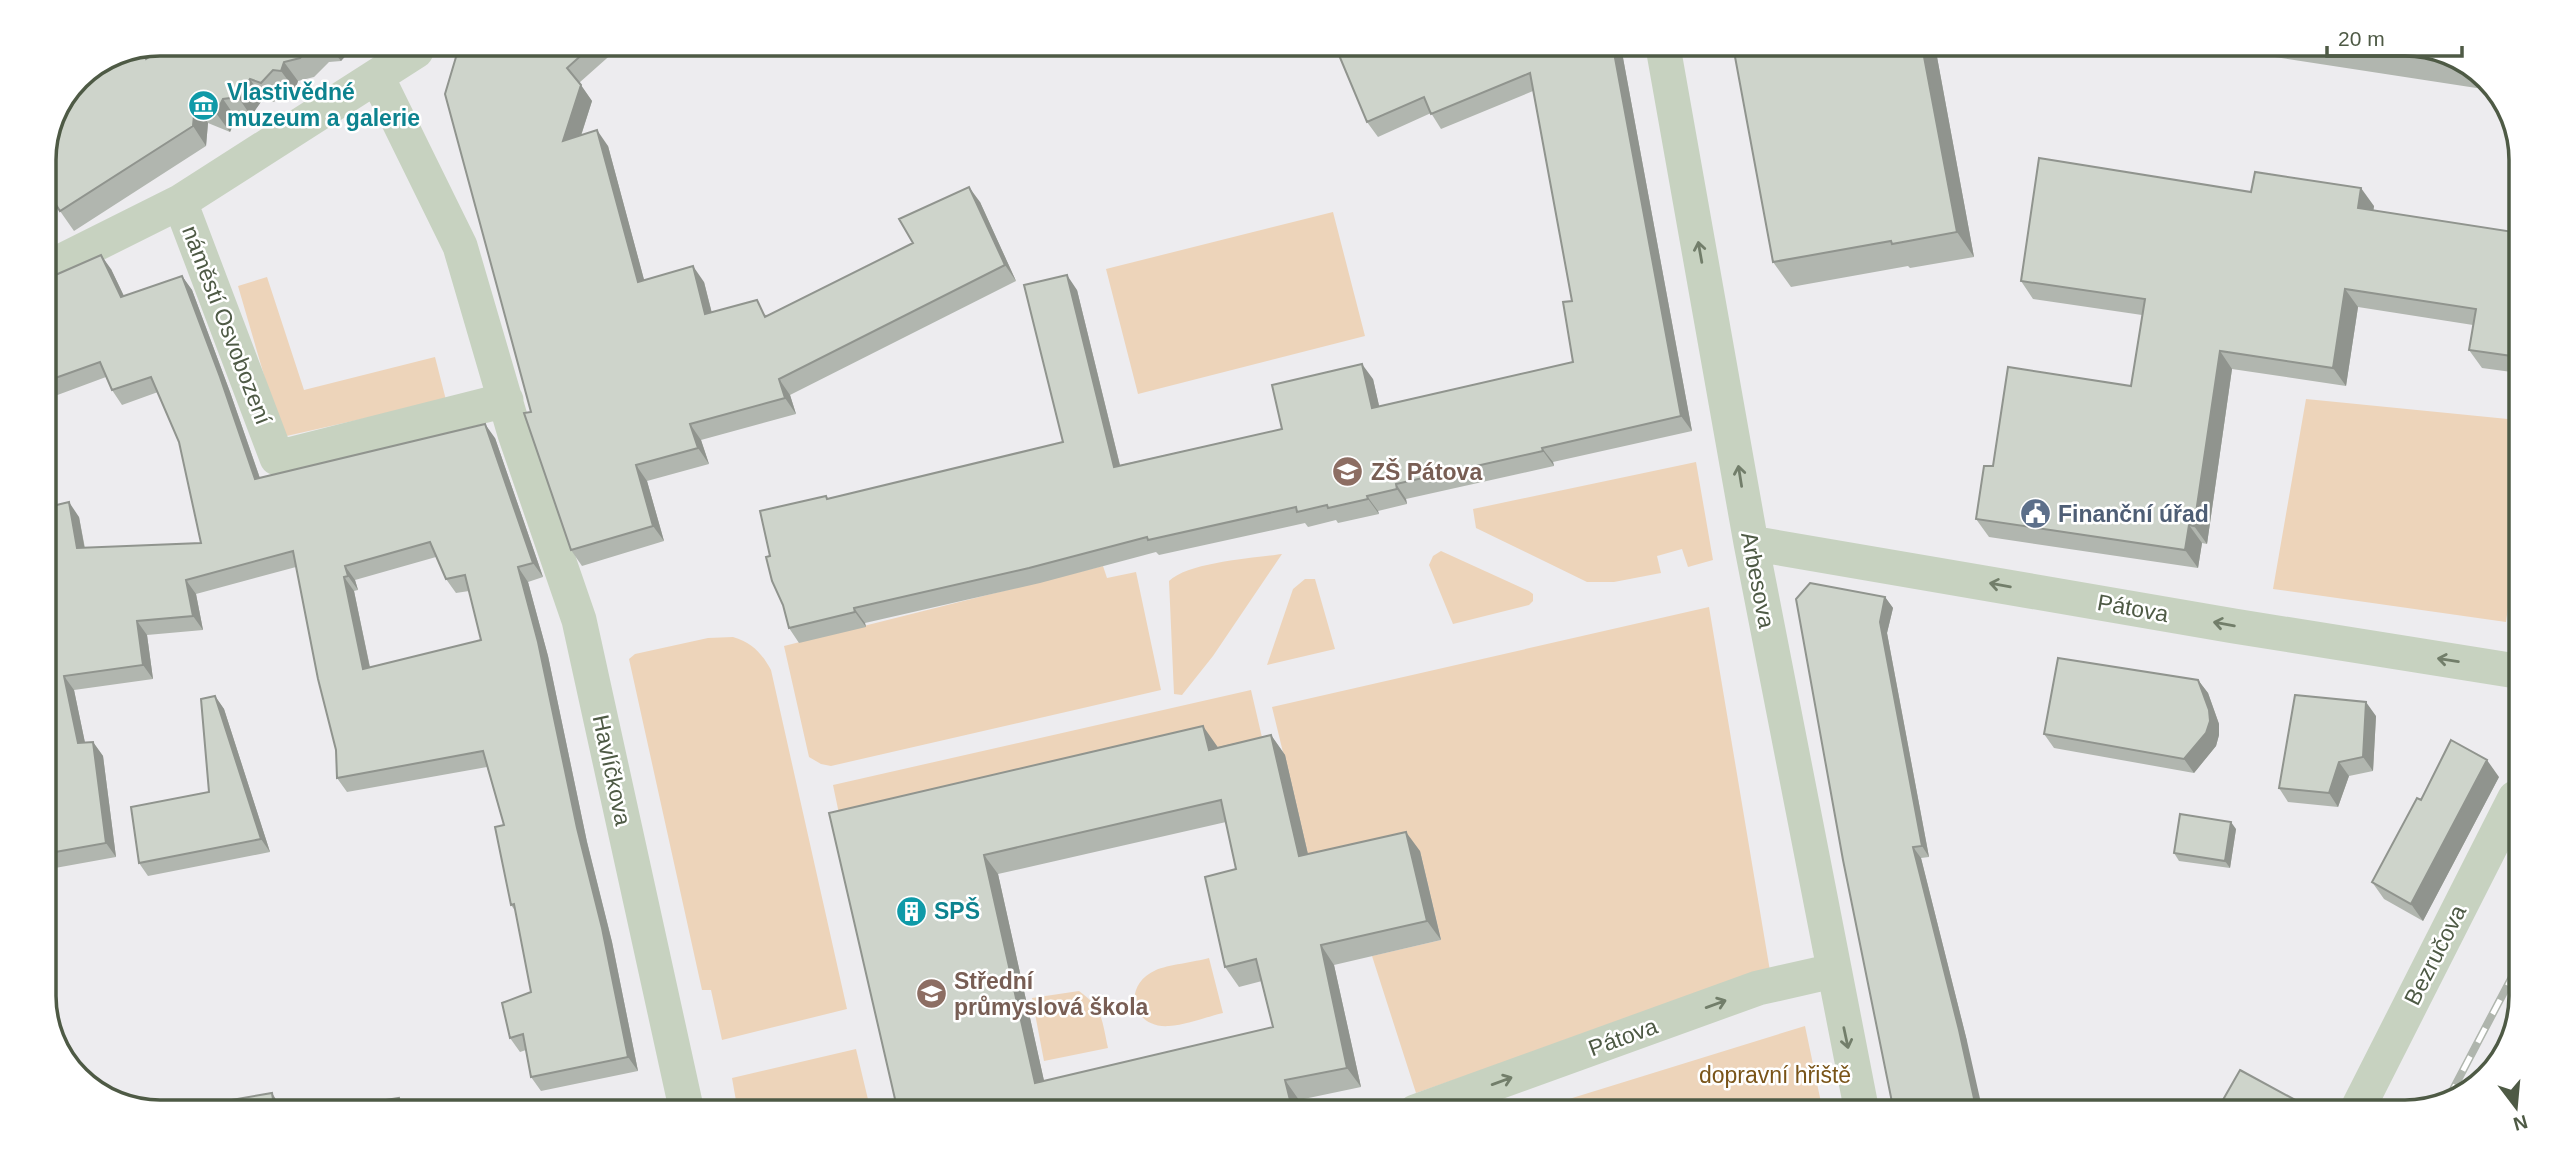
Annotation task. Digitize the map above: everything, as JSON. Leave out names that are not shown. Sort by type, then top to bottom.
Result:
[{"type":"street","name":"náměstí Osvobození","points":[[408,56],[180,202],[276,458],[506,400]]},
{"type":"street","name":"Arbesova","points":[[1665,56],[1751,543],[1859,1100]]},
{"type":"street","points":[[377,77],[460,246],[506,400]]},
{"type":"street","points":[[56,264],[180,202]]},
{"type":"street","name":"Havlíčkova","points":[[506,400],[515,434],[579,620],[684,1100]]},
{"type":"street","name":"Pátova","points":[[1751,543],[2234,626],[2509,670]]},
{"type":"street","name":"Bezručova","points":[[2362,1100],[2509,810]]},
{"type":"street","name":"Pátova","points":[[1448,1100],[1758,988],[1833,971]]},
{"type":"green space","points":[[1333,212],[1365,336],[1138,394],[1106,269]]},
{"type":"green space","points":[[267,277],[304,390],[435,357],[446,400],[282,437],[238,286]]},
{"type":"green space","points":[[2306,399],[2509,419],[2509,600],[2506,622],[2273,589]]},
{"type":"green space","points":[[1696,462],[1713,560],[1688,567],[1682,549],[1657,556],[1661,573],[1614,582],[1587,582],[1476,528],[1473,509]]},
{"type":"green space","points":[[1441,551],[1529,591],[1533,594],[1533,601],[1529,605],[1453,624],[1429,565],[1433,556]]},
{"type":"green space","points":[[1282,554],[1213,656],[1182,695],[1174,694],[1169,581],[1191,569],[1206,565]]},
{"type":"green space","points":[[1103,566],[1107,578],[1136,572],[1161,690],[831,766],[809,757],[784,646]]},
{"type":"green space","points":[[1305,579],[1315,579],[1335,649],[1267,665],[1293,589]]},
{"type":"green space","points":[[1709,607],[1770,971],[1416,1093],[1372,956],[1441,940],[1420,852],[1313,876],[1272,707]]},
{"type":"green space","points":[[733,637],[755,649],[771,670],[847,1009],[722,1040],[711,990],[702,990],[629,659],[635,654],[708,638]]},
{"type":"green space","points":[[1251,690],[1267,759],[843,833],[833,785]]},
{"type":"green space","points":[[1209,958],[1223,1013],[1169,1026],[1147,1021],[1140,1014],[1135,1005],[1135,996],[1145,977],[1161,968]]},
{"type":"green space","points":[[1079,991],[1097,1009],[1108,1048],[1044,1061],[1032,998]]},
{"type":"green space","name":"dopravní hřiště","points":[[1805,1026],[1820,1100],[1566,1100]]},
{"type":"green space","points":[[856,1049],[868,1100],[736,1100],[732,1078]]},
{"type":"building","points":[[160,56],[302,56],[284,62],[281,71],[273,70],[261,83],[250,79],[238,97],[223,99],[216,113],[195,104],[193,126],[60,211],[56,205],[56,154],[60,133],[67,114],[78,97],[108,70],[127,62]]},
{"type":"building","points":[[580,56],[567,68],[581,85],[563,141],[597,130],[638,282],[693,266],[705,314],[757,300],[765,317],[913,243],[899,219],[969,187],[1005,265],[779,379],[785,398],[690,424],[698,448],[636,465],[653,526],[571,550],[524,413],[531,412],[445,94],[456,57]]},
{"type":"building","points":[[1339,56],[1615,56],[1681,416],[1396,484],[1397,489],[1367,496],[1368,499],[1297,512],[1296,507],[1148,540],[1147,537],[1029,568],[854,608],[855,612],[789,628],[766,557],[770,556],[760,511],[826,496],[827,499],[1063,442],[1024,285],[1067,275],[1114,467],[1282,429],[1272,385],[1362,364],[1372,408],[1573,362],[1563,302],[1572,301],[1530,73],[1431,114],[1424,97],[1367,122]]},
{"type":"building","points":[[1735,56],[1924,56],[1957,232],[1773,262]]},
{"type":"building","points":[[2039,158],[2251,192],[2255,172],[2361,188],[2358,208],[2509,231],[2509,356],[2469,350],[2476,309],[2345,289],[2333,368],[2220,351],[2194,526],[2189,525],[2185,550],[1976,519],[1984,466],[1993,466],[2008,367],[2131,386],[2145,299],[2021,281]]},
{"type":"building","points":[[101,255],[121,297],[182,276],[255,479],[485,424],[533,563],[518,567],[538,642],[628,1057],[531,1077],[523,1034],[510,1038],[502,1003],[531,992],[514,904],[511,905],[495,827],[504,825],[483,751],[337,778],[336,750],[318,679],[293,551],[186,580],[193,616],[137,621],[143,665],[64,676],[78,743],[93,742],[106,843],[56,852],[56,505],[69,502],[77,548],[201,543],[179,442],[151,377],[112,390],[100,362],[56,378],[56,275]],"holes":[[[430,542],[446,579],[465,575],[481,640],[363,669],[344,577],[348,576],[345,566]]]},
{"type":"building","points":[[1810,583],[1885,597],[1880,622],[1922,846],[1913,847],[1974,1100],[1892,1100],[1843,860],[1796,599]]},
{"type":"building","points":[[2058,658],[2198,680],[2209,710],[2210,721],[2206,733],[2184,759],[2044,734]]},
{"type":"building","points":[[2295,695],[2366,702],[2363,757],[2339,762],[2329,793],[2279,788]]},
{"type":"building","points":[[215,696],[261,839],[139,863],[131,807],[209,792],[201,699]]},
{"type":"building","points":[[1203,726],[1209,750],[1271,735],[1299,856],[1406,832],[1427,921],[1321,945],[1347,1068],[1285,1080],[1290,1100],[895,1100],[829,813]],"holes":[[[1221,800],[1236,869],[1205,877],[1225,967],[1256,959],[1273,1027],[1035,1083],[984,855]]]},
{"type":"building","points":[[2451,740],[2487,760],[2411,904],[2372,882],[2417,798],[2421,800]]},
{"type":"building","points":[[2180,814],[2231,822],[2225,861],[2174,853]]},
{"type":"building","points":[[2240,1070],[2295,1100],[2223,1100]]},
{"type":"building","points":[[272,1093],[273,1100],[231,1100]]},
{"type":"railway","points":[[2454,1087],[2509,983]]},
{"type":"place","name":"Vlastivědné muzeum a galerie","points":[[204,105]]},
{"type":"place","name":"ZŠ Pátova","points":[[1348,472]]},
{"type":"place","name":"Finanční úřad","points":[[2035,514]]},
{"type":"place","name":"SPŠ","points":[[911,911]]},
{"type":"place","name":"Střední průmyslová škola","points":[[931,994]]}]
